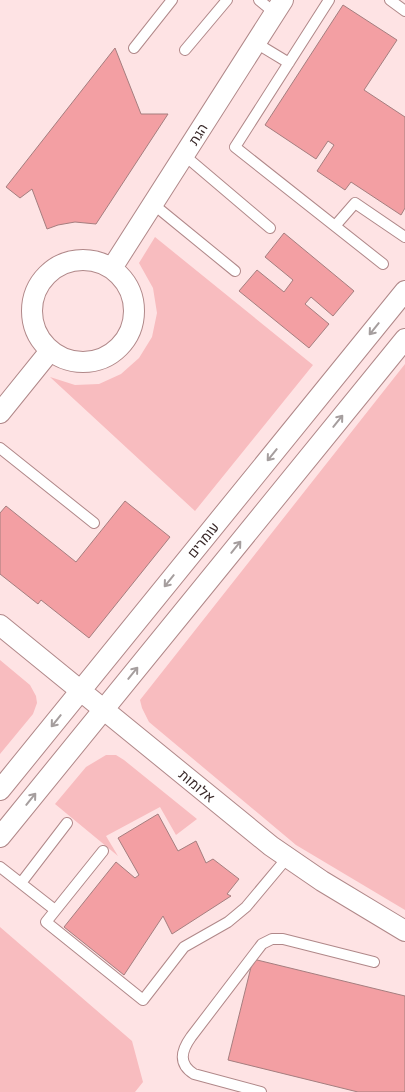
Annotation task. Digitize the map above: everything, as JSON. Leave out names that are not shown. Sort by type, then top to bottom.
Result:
[{"type":"street","name":"הגת","points":[[112,268],[279,6]]},
{"type":"street","points":[[86,259],[106,264],[122,276],[128,284],[135,313],[130,333],[118,349],[110,355],[91,362],[81,363],[61,358],[50,351],[39,338],[33,319],[34,298],[42,280],[66,262],[86,259]]},
{"type":"street","name":"עומרים","points":[[0,790],[405,291]]},
{"type":"street","points":[[0,837],[405,339]]},
{"type":"street","points":[[0,413],[50,351]]},
{"type":"street","name":"אלומות","points":[[0,625],[287,858],[405,931]]},
{"type":"lane","points":[[134,48],[172,0]]},
{"type":"lane","points":[[185,50],[227,0]]},
{"type":"lane","points":[[259,0],[279,6]]},
{"type":"lane","points":[[329,0],[235,147],[383,264]]},
{"type":"lane","points":[[390,0],[405,11]]},
{"type":"lane","points":[[256,43],[289,63]]},
{"type":"lane","points":[[184,155],[270,228]]},
{"type":"lane","points":[[335,226],[355,203],[405,238]]},
{"type":"lane","points":[[153,204],[235,271]]},
{"type":"lane","points":[[0,448],[94,523]]},
{"type":"lane","points":[[21,883],[67,823]]},
{"type":"lane","points":[[103,851],[46,922],[143,1000],[184,947],[228,922],[246,907],[287,858]]},
{"type":"lane","points":[[0,867],[55,910]]},
{"type":"lane","points":[[261,1092],[194,1074],[188,1071],[182,1055],[187,1043],[244,974],[262,944],[275,938],[283,939],[374,962]]},
{"type":"shaded area","points":[[155,237],[313,365],[195,511],[50,377],[75,385],[99,384],[121,374],[139,358],[152,337],[157,313],[153,288],[139,263]]},
{"type":"shaded area","points":[[405,364],[405,910],[296,845],[149,722],[140,700]]},
{"type":"shaded area","points":[[0,660],[30,685],[36,696],[37,703],[33,714],[0,754]]},
{"type":"shaded area","points":[[106,755],[116,755],[124,760],[197,819],[176,835],[160,807],[106,836],[118,856],[55,804],[86,767]]},
{"type":"shaded area","points":[[0,927],[132,1041],[143,1082],[135,1092],[0,1092]]},
{"type":"building","points":[[343,5],[397,40],[364,90],[405,117],[405,208],[401,215],[351,182],[345,190],[317,171],[334,145],[328,141],[316,159],[265,125]]},
{"type":"building","points":[[115,48],[141,114],[168,114],[96,224],[75,222],[47,229],[32,189],[20,198],[6,187]]},
{"type":"building","points":[[284,233],[354,291],[333,316],[311,297],[305,304],[329,324],[309,348],[239,291],[257,270],[284,292],[293,280],[265,257]]},
{"type":"building","points":[[125,501],[170,537],[89,638],[41,600],[38,604],[0,574],[0,513],[6,506],[76,562]]},
{"type":"building","points":[[158,814],[178,851],[196,841],[206,863],[213,859],[239,879],[227,894],[231,896],[172,934],[163,916],[124,975],[64,927],[116,862],[135,878],[139,875],[118,838]]},
{"type":"building","points":[[253,959],[405,996],[405,1092],[358,1092],[228,1060]]}]
